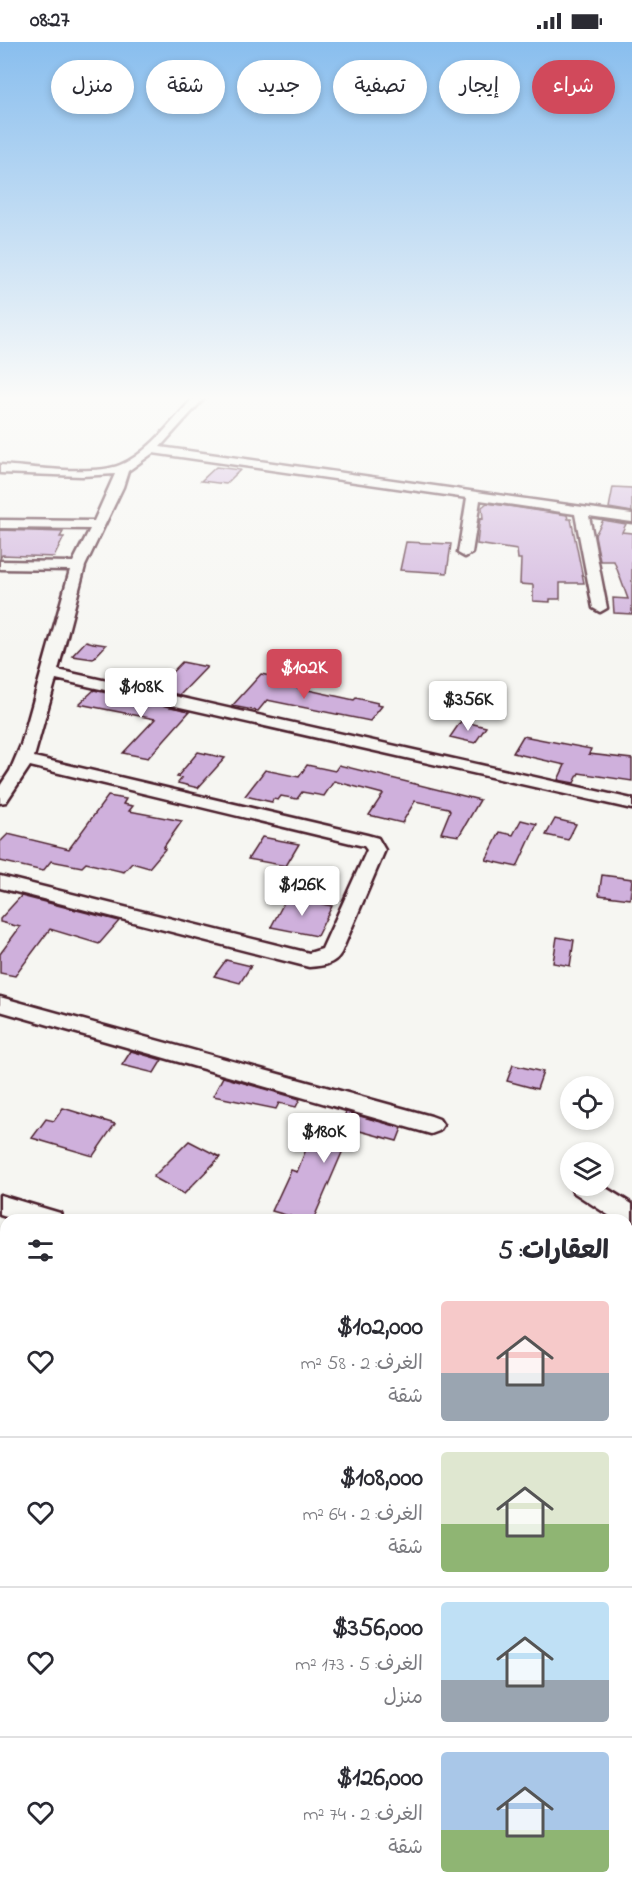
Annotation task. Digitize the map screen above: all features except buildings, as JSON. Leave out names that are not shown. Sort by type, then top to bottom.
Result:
[{"type":"street","points":[[0,798],[9,788],[25,760],[78,566],[117,483]]},
{"type":"street","points":[[387,483],[632,518]]},
{"type":"street","points":[[465,553],[474,495]]},
{"type":"street","points":[[581,510],[600,608]]},
{"type":"street","points":[[0,524],[99,525]]},
{"type":"street","points":[[0,565],[78,566]]},
{"type":"street","points":[[50,673],[632,804]]},
{"type":"street","points":[[0,882],[309,960],[322,960],[331,953],[376,850],[371,842],[360,839],[25,760]]},
{"type":"street","points":[[0,1004],[431,1125]]},
{"type":"street","points":[[600,1196],[629,1214]]},
{"type":"street","points":[[0,1205],[31,1214]]}]
